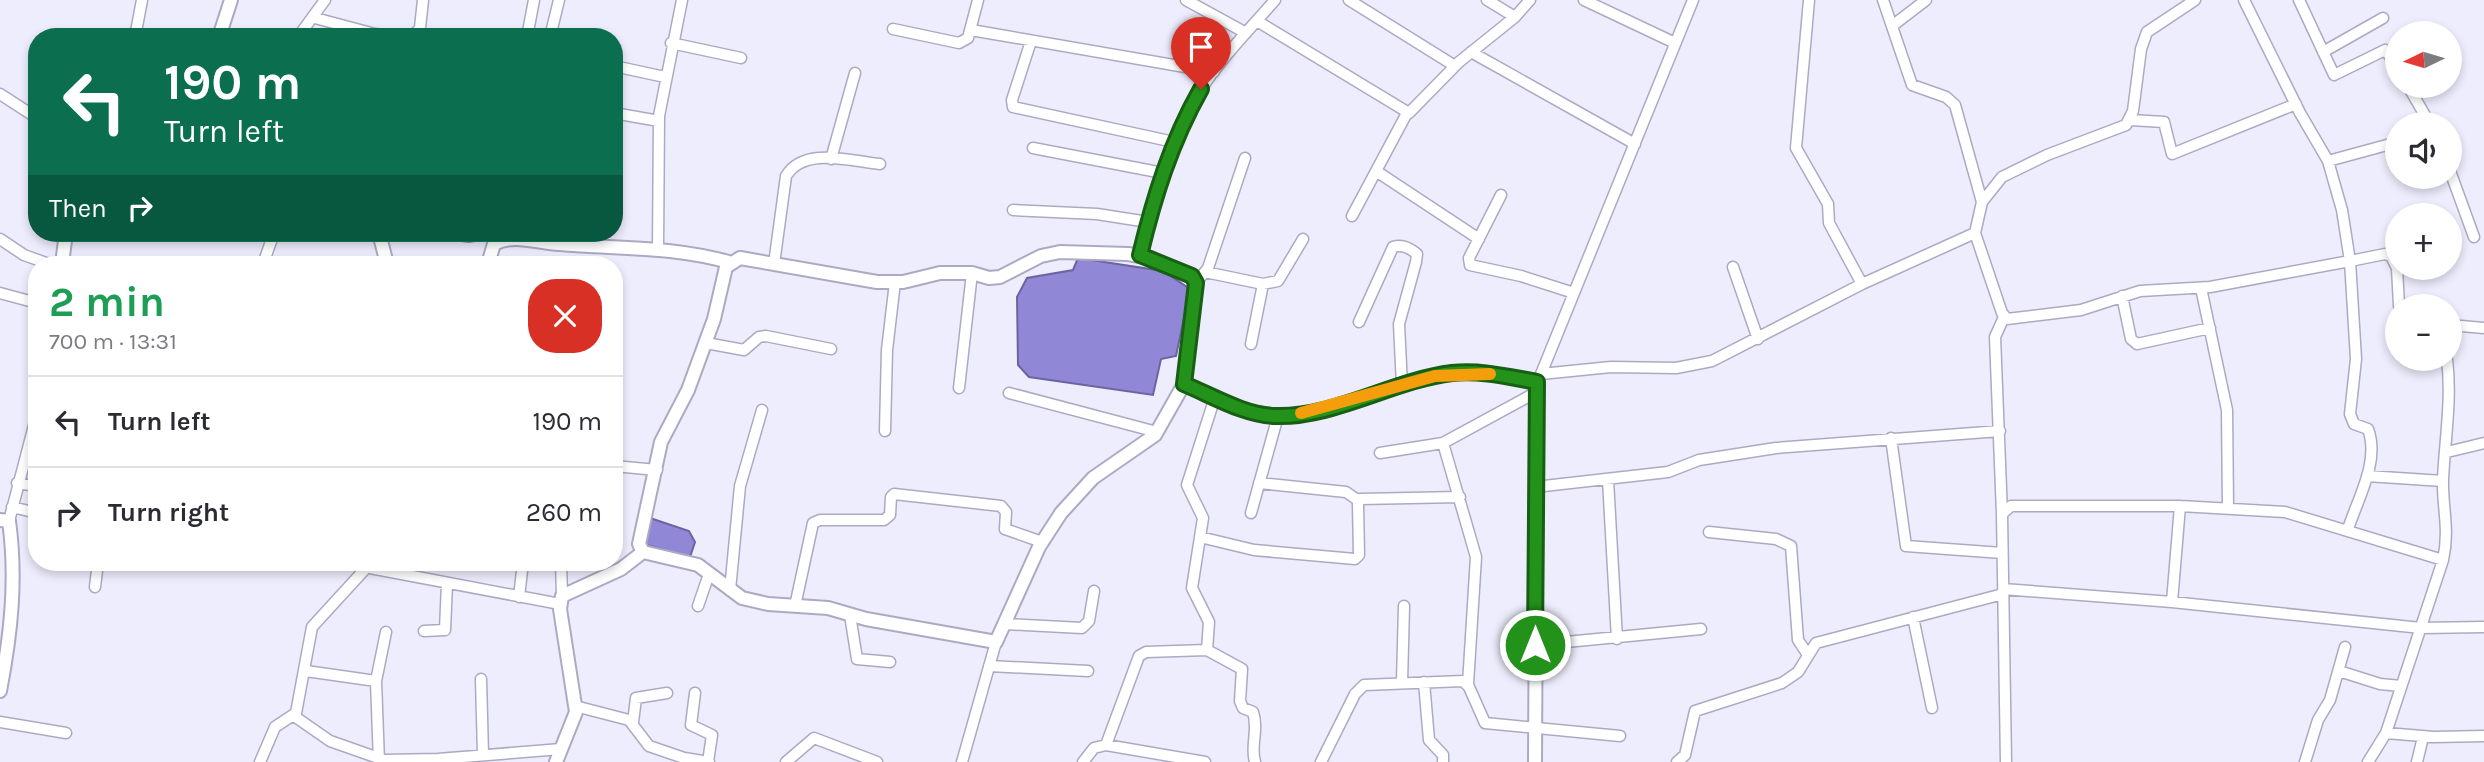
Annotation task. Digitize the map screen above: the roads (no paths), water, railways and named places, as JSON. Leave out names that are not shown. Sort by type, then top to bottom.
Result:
[{"type":"street","points":[[137,28],[142,0]]},
{"type":"street","points":[[222,28],[231,0]]},
{"type":"street","points":[[306,28],[325,0]]},
{"type":"street","points":[[420,28],[423,0]]},
{"type":"street","points":[[529,28],[534,0]]},
{"type":"street","points":[[552,28],[559,0]]},
{"type":"street","points":[[658,247],[659,121],[671,43],[682,0]]},
{"type":"street","points":[[893,29],[959,43],[968,38],[978,0]]},
{"type":"street","points":[[1186,0],[1246,33]]},
{"type":"street","points":[[1140,255],[1163,173],[1186,115],[1214,72],[1275,0]]},
{"type":"street","points":[[1349,0],[1455,66]]},
{"type":"street","points":[[1487,0],[1515,17]]},
{"type":"street","points":[[1257,21],[1407,113],[1413,112],[1455,66],[1515,17],[1530,0]]},
{"type":"street","points":[[1584,0],[1675,43]]},
{"type":"street","points":[[1535,762],[1535,487],[1538,383],[1693,0]]},
{"type":"street","points":[[1809,0],[1796,148],[1828,204],[1829,223],[1862,284]]},
{"type":"street","points":[[1883,0],[1912,85],[1946,97],[1955,105],[1982,202]]},
{"type":"street","points":[[1892,26],[1926,0]]},
{"type":"street","points":[[2131,120],[2141,49],[2147,32],[2195,0]]},
{"type":"street","points":[[2244,0],[2328,161],[2342,210],[2350,261],[2356,359],[2350,414],[2354,424],[2364,426],[2370,433],[2367,476],[2348,529]]},
{"type":"street","points":[[2299,0],[2332,72],[2337,75],[2385,50]]},
{"type":"street","points":[[315,18],[352,28]]},
{"type":"street","points":[[2323,52],[2384,18]]},
{"type":"street","points":[[971,30],[1214,72]]},
{"type":"street","points":[[1031,41],[1012,100],[1013,107],[1174,142]]},
{"type":"street","points":[[671,43],[741,58]]},
{"type":"street","points":[[1471,52],[1635,144]]},
{"type":"street","points":[[623,68],[665,77]]},
{"type":"street","points":[[831,159],[855,73]]},
{"type":"street","points":[[0,94],[28,112]]},
{"type":"street","points":[[2006,762],[2000,432],[1995,337],[2004,317],[1975,233],[1982,202],[2002,177],[2047,155],[2119,129],[2131,120],[2164,122],[2172,154],[2296,104]]},
{"type":"street","points":[[1352,216],[1407,113]]},
{"type":"street","points":[[623,115],[659,121]]},
{"type":"street","points":[[2328,161],[2385,146]]},
{"type":"street","points":[[1033,148],[1163,173]]},
{"type":"street","points":[[774,264],[786,176],[797,162],[831,159],[880,164]]},
{"type":"street","points":[[962,762],[996,642],[1042,542],[1061,513],[1093,478],[1157,432],[1184,384],[1196,283],[1205,272],[1245,159]]},
{"type":"street","points":[[1376,171],[1479,239]]},
{"type":"street","points":[[2457,189],[2474,237]]},
{"type":"street","points":[[1501,195],[1469,258],[1470,265],[1525,277],[1574,293]]},
{"type":"street","points":[[1013,210],[1097,214],[1148,222]]},
{"type":"street","points":[[1380,453],[1443,443],[1538,383],[1611,367],[1688,367],[1712,361],[1862,284],[1975,233]]},
{"type":"street","points":[[0,239],[28,256]]},
{"type":"street","points":[[1205,272],[1263,284],[1283,278],[1303,239]]},
{"type":"street","points":[[560,242],[658,247],[732,263]]},
{"type":"street","points":[[1359,322],[1393,247],[1399,245],[1412,250],[1417,254],[1416,262],[1399,324],[1402,386]]},
{"type":"street","points":[[643,552],[639,544],[661,442],[688,390],[706,343],[726,267],[740,258],[877,282],[895,282],[940,273],[972,273],[989,278],[1000,277],[1041,256],[1060,252],[1140,255],[1192,276],[1196,283]]},
{"type":"street","points":[[2004,317],[2010,319],[2081,310],[2140,291],[2201,288],[2385,254],[2391,257],[2397,268],[2398,294]]},
{"type":"street","points":[[1733,267],[1758,339]]},
{"type":"street","points":[[959,388],[972,273]]},
{"type":"street","points":[[885,430],[887,350],[895,282]]},
{"type":"street","points":[[1251,344],[1263,284]]},
{"type":"street","points":[[2201,288],[2227,410],[2228,508]]},
{"type":"street","points":[[0,293],[28,301]]},
{"type":"street","points":[[2122,296],[2131,339],[2137,344],[2210,328]]},
{"type":"street","points":[[2462,326],[2484,328]]},
{"type":"street","points":[[706,343],[744,349],[759,337],[766,336],[831,349]]},
{"type":"street","points":[[2368,762],[2386,733],[2443,560],[2447,513],[2443,481],[2447,452],[2448,371]]},
{"type":"street","points":[[1184,384],[1242,409],[1278,416],[1315,410],[1453,373],[1499,375],[1538,383]]},
{"type":"street","points":[[1009,393],[1157,432]]},
{"type":"street","points":[[1207,650],[1209,622],[1192,588],[1203,518],[1187,485],[1215,397]]},
{"type":"street","points":[[730,590],[738,495],[762,410]]},
{"type":"street","points":[[1251,513],[1278,416]]},
{"type":"street","points":[[1535,487],[1669,471],[1699,460],[1776,448],[2000,432]]},
{"type":"street","points":[[1891,438],[1906,546],[2002,553]]},
{"type":"street","points":[[1443,443],[1476,557],[1468,684],[1483,722],[1620,736]]},
{"type":"street","points":[[2447,452],[2484,443]]},
{"type":"street","points":[[0,691],[11,636],[6,615],[14,560],[5,520],[12,507],[28,445]]},
{"type":"street","points":[[623,467],[657,470]]},
{"type":"street","points":[[2367,476],[2443,481]]},
{"type":"street","points":[[1608,480],[1617,639]]},
{"type":"street","points":[[17,483],[28,485]]},
{"type":"street","points":[[1259,483],[1346,492],[1359,501],[1460,497]]},
{"type":"street","points":[[795,606],[813,523],[820,520],[884,520],[890,515],[891,498],[894,494],[1001,506],[1006,512],[1004,529],[1042,542]]},
{"type":"street","points":[[1200,537],[1255,550],[1355,559],[1359,555],[1359,501]]},
{"type":"street","points":[[2002,514],[2011,506],[2180,506],[2285,512],[2443,560]]},
{"type":"street","points":[[2172,602],[2180,506]]},
{"type":"street","points":[[12,507],[28,511]]},
{"type":"street","points":[[1709,532],[1776,539],[1791,546],[1798,640],[1808,655]]},
{"type":"street","points":[[643,552],[698,565],[743,598],[768,604],[828,608],[850,615],[996,642]]},
{"type":"street","points":[[623,567],[643,552]]},
{"type":"street","points":[[95,587],[97,571]]},
{"type":"street","points":[[260,762],[275,727],[294,716],[306,671],[306,650],[312,626],[363,571]]},
{"type":"street","points":[[387,571],[519,597],[561,600],[617,571]]},
{"type":"street","points":[[519,597],[522,571]]},
{"type":"street","points":[[555,762],[576,712],[561,600],[561,571]]},
{"type":"street","points":[[698,606],[709,574]]},
{"type":"street","points":[[424,631],[445,630],[447,583]]},
{"type":"street","points":[[1004,624],[1082,628],[1088,621],[1094,591]]},
{"type":"street","points":[[1677,762],[1685,755],[1695,710],[1782,683],[1798,672],[1813,645],[2003,592],[2172,602],[2421,628],[2484,627]]},
{"type":"street","points":[[1402,682],[1404,606]]},
{"type":"street","points":[[850,615],[857,659],[890,663]]},
{"type":"street","points":[[1913,617],[1932,708]]},
{"type":"street","points":[[1535,645],[1701,629]]},
{"type":"street","points":[[379,760],[376,681],[386,632]]},
{"type":"street","points":[[2305,762],[2339,671],[2345,647]]},
{"type":"street","points":[[1106,745],[1139,656],[1146,652],[1207,650],[1242,669],[1240,701],[1243,708],[1253,712],[1256,722],[1252,748],[1255,762]]},
{"type":"street","points":[[989,666],[1088,671]]},
{"type":"street","points":[[306,671],[376,681]]},
{"type":"street","points":[[2339,671],[2380,684],[2401,686]]},
{"type":"street","points":[[481,679],[483,755]]},
{"type":"street","points":[[1321,762],[1360,688],[1369,683],[1463,681],[1468,684]]},
{"type":"street","points":[[1423,682],[1429,740],[1443,755],[1443,762]]},
{"type":"street","points":[[667,693],[636,698],[633,722],[649,746],[684,758],[709,762],[712,734],[691,725],[695,693]]},
{"type":"street","points":[[575,706],[633,722]]},
{"type":"street","points":[[294,716],[330,741],[379,760],[561,749]]},
{"type":"street","points":[[0,722],[66,733]]},
{"type":"street","points":[[2386,733],[2423,737],[2484,736]]},
{"type":"street","points":[[2417,762],[2423,737]]},
{"type":"street","points":[[786,762],[814,738],[877,762]]},
{"type":"street","points":[[1083,762],[1094,748],[1106,745],[1205,762]]}]
